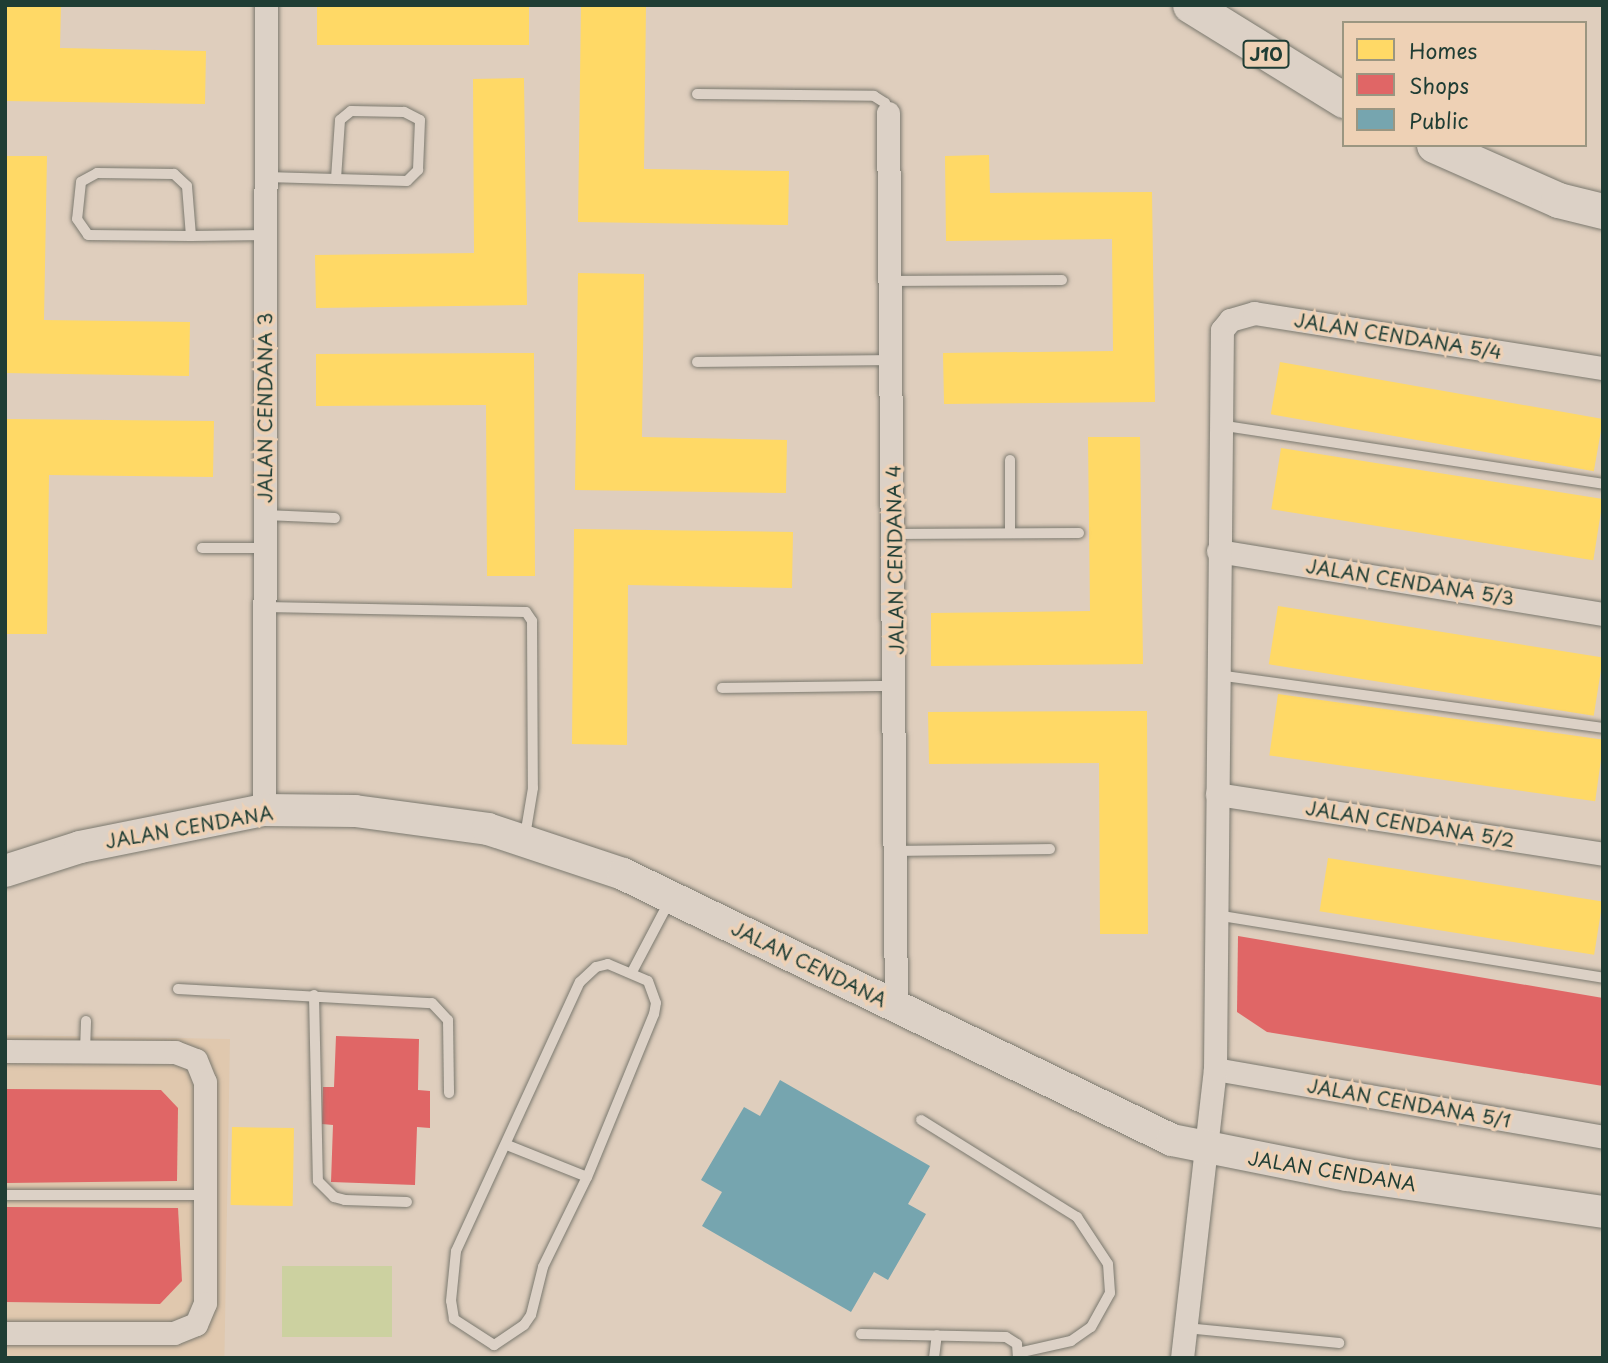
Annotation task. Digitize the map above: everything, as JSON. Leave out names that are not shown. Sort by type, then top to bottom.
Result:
[{"type":"main road","name":"J10","points":[[1190,5],[1342,99]]},
{"type":"main road","points":[[1439,147],[1558,200],[1603,211]]},
{"type":"main road","points":[[1558,200],[1603,195]]},
{"type":"street","name":"JALAN CENDANA 3","points":[[264,810],[266,5]]},
{"type":"street","name":"JALAN CENDANA 4","points":[[888,113],[896,686],[896,1007]]},
{"type":"street","name":"JALAN CENDANA 5/4","points":[[1219,425],[1219,353],[1222,330],[1230,320],[1254,313],[1603,368]]},
{"type":"street","points":[[1182,1358],[1215,1069],[1219,425]]},
{"type":"street","name":"JALAN CENDANA 5/3","points":[[1218,551],[1603,614]]},
{"type":"street","name":"JALAN CENDANA 5/2","points":[[1217,794],[1603,854]]},
{"type":"street","name":"JALAN CENDANA","points":[[5,871],[80,847],[264,810],[426,818],[524,839],[623,874],[1149,1132],[1206,1149],[1347,1175],[1603,1212]]},
{"type":"street","points":[[5,1051],[175,1052],[196,1060],[205,1082],[205,1303],[196,1324],[174,1333],[5,1333]]},
{"type":"street","name":"JALAN CENDANA 5/1","points":[[1215,1069],[1603,1137]]},
{"type":"lane","points":[[697,94],[874,96],[886,103],[888,113]]},
{"type":"lane","points":[[266,177],[336,179],[407,181],[418,170],[420,120],[404,112],[351,111],[340,120],[336,179]]},
{"type":"lane","points":[[191,236],[187,186],[174,174],[97,173],[81,182],[78,219],[88,235],[191,236],[265,235]]},
{"type":"lane","points":[[891,281],[1062,280]]},
{"type":"lane","points":[[697,362],[892,360]]},
{"type":"lane","points":[[1219,425],[1603,484]]},
{"type":"lane","points":[[1010,460],[1010,533]]},
{"type":"lane","points":[[265,515],[335,519]]},
{"type":"lane","points":[[894,534],[1079,533]]},
{"type":"lane","points":[[202,548],[265,548]]},
{"type":"lane","points":[[265,607],[527,612],[531,621],[533,788],[524,839]]},
{"type":"lane","points":[[1217,675],[1603,728]]},
{"type":"lane","points":[[723,688],[896,686]]},
{"type":"lane","points":[[897,851],[1050,849]]},
{"type":"lane","points":[[632,972],[671,898]]},
{"type":"lane","points":[[1216,915],[1603,978]]},
{"type":"lane","points":[[608,964],[632,972],[654,991],[654,1014],[587,1177],[543,1267],[528,1320],[494,1345],[460,1327],[451,1301],[456,1251],[580,982],[596,967],[608,964]]},
{"type":"lane","points":[[178,989],[432,1003],[448,1020],[449,1093]]},
{"type":"lane","points":[[314,995],[318,1181],[334,1197],[345,1200],[407,1202]]},
{"type":"lane","points":[[85,1051],[86,1021]]},
{"type":"lane","points":[[861,1334],[1006,1337],[1017,1344],[1018,1356],[1071,1341],[1091,1327],[1110,1293],[1108,1264],[1077,1217],[920,1120]]},
{"type":"lane","points":[[507,1145],[587,1177]]},
{"type":"lane","points":[[5,1195],[205,1195]]},
{"type":"lane","points":[[1186,1328],[1339,1343]]},
{"type":"lane","points":[[934,1358],[937,1335]]},
{"type":"lane","points":[[494,1345],[495,1358]]},
{"type":"shaded area","points":[[5,1035],[230,1039],[224,1358],[5,1358]]},
{"type":"green space","points":[[282,1266],[392,1266],[392,1337],[282,1337]]},
{"type":"building: Homes","points":[[5,5],[61,5],[60,48],[206,51],[205,104],[5,101]]},
{"type":"building: Homes","points":[[317,5],[529,5],[529,45],[317,45]]},
{"type":"building: Homes","points":[[581,5],[646,6],[644,169],[789,171],[788,225],[578,222]]},
{"type":"building: Homes","points":[[524,78],[527,305],[316,308],[315,255],[474,253],[473,79]]},
{"type":"building: Homes","points":[[989,155],[990,193],[1152,192],[1155,402],[944,404],[943,353],[1113,351],[1112,239],[946,241],[945,156]]},
{"type":"building: Homes","points":[[5,156],[47,156],[44,320],[190,322],[189,376],[5,373]]},
{"type":"building: Homes","points":[[578,273],[644,274],[642,437],[787,440],[786,493],[575,490]]},
{"type":"building: Homes","points":[[534,353],[535,576],[487,576],[486,405],[316,406],[316,354]]},
{"type":"building: Homes","points":[[1280,362],[1603,419],[1594,471],[1271,414]]},
{"type":"building: Homes","points":[[5,419],[214,421],[213,477],[49,475],[47,634],[5,634]]},
{"type":"building: Homes","points":[[1088,437],[1140,437],[1143,664],[931,666],[931,613],[1090,611]]},
{"type":"building: Homes","points":[[1281,448],[1603,499],[1593,560],[1271,509]]},
{"type":"building: Homes","points":[[574,529],[793,532],[792,588],[628,585],[627,745],[572,744]]},
{"type":"building: Homes","points":[[1278,606],[1603,657],[1594,716],[1269,664]]},
{"type":"building: Homes","points":[[1278,694],[1603,740],[1595,801],[1269,755]]},
{"type":"building: Homes","points":[[1147,711],[1148,934],[1100,934],[1099,763],[929,764],[928,712]]},
{"type":"building: Homes","points":[[1328,858],[1603,901],[1594,955],[1320,911]]},
{"type":"building: Homes","points":[[232,1127],[294,1128],[293,1206],[231,1205]]},
{"type":"building: Shops","points":[[1238,936],[1603,998],[1603,1086],[1267,1032],[1237,1012]]},
{"type":"building: Shops","points":[[336,1036],[419,1039],[418,1090],[430,1091],[430,1128],[417,1127],[415,1185],[331,1182],[333,1125],[322,1124],[323,1087],[334,1087]]},
{"type":"building: Shops","points":[[5,1089],[161,1090],[178,1108],[177,1181],[5,1183]]},
{"type":"building: Shops","points":[[5,1207],[178,1208],[182,1281],[160,1304],[5,1302]]},
{"type":"building: Public","points":[[780,1080],[930,1166],[908,1204],[926,1214],[888,1280],[874,1272],[851,1312],[702,1226],[722,1192],[701,1180],[744,1107],[760,1116]]}]
